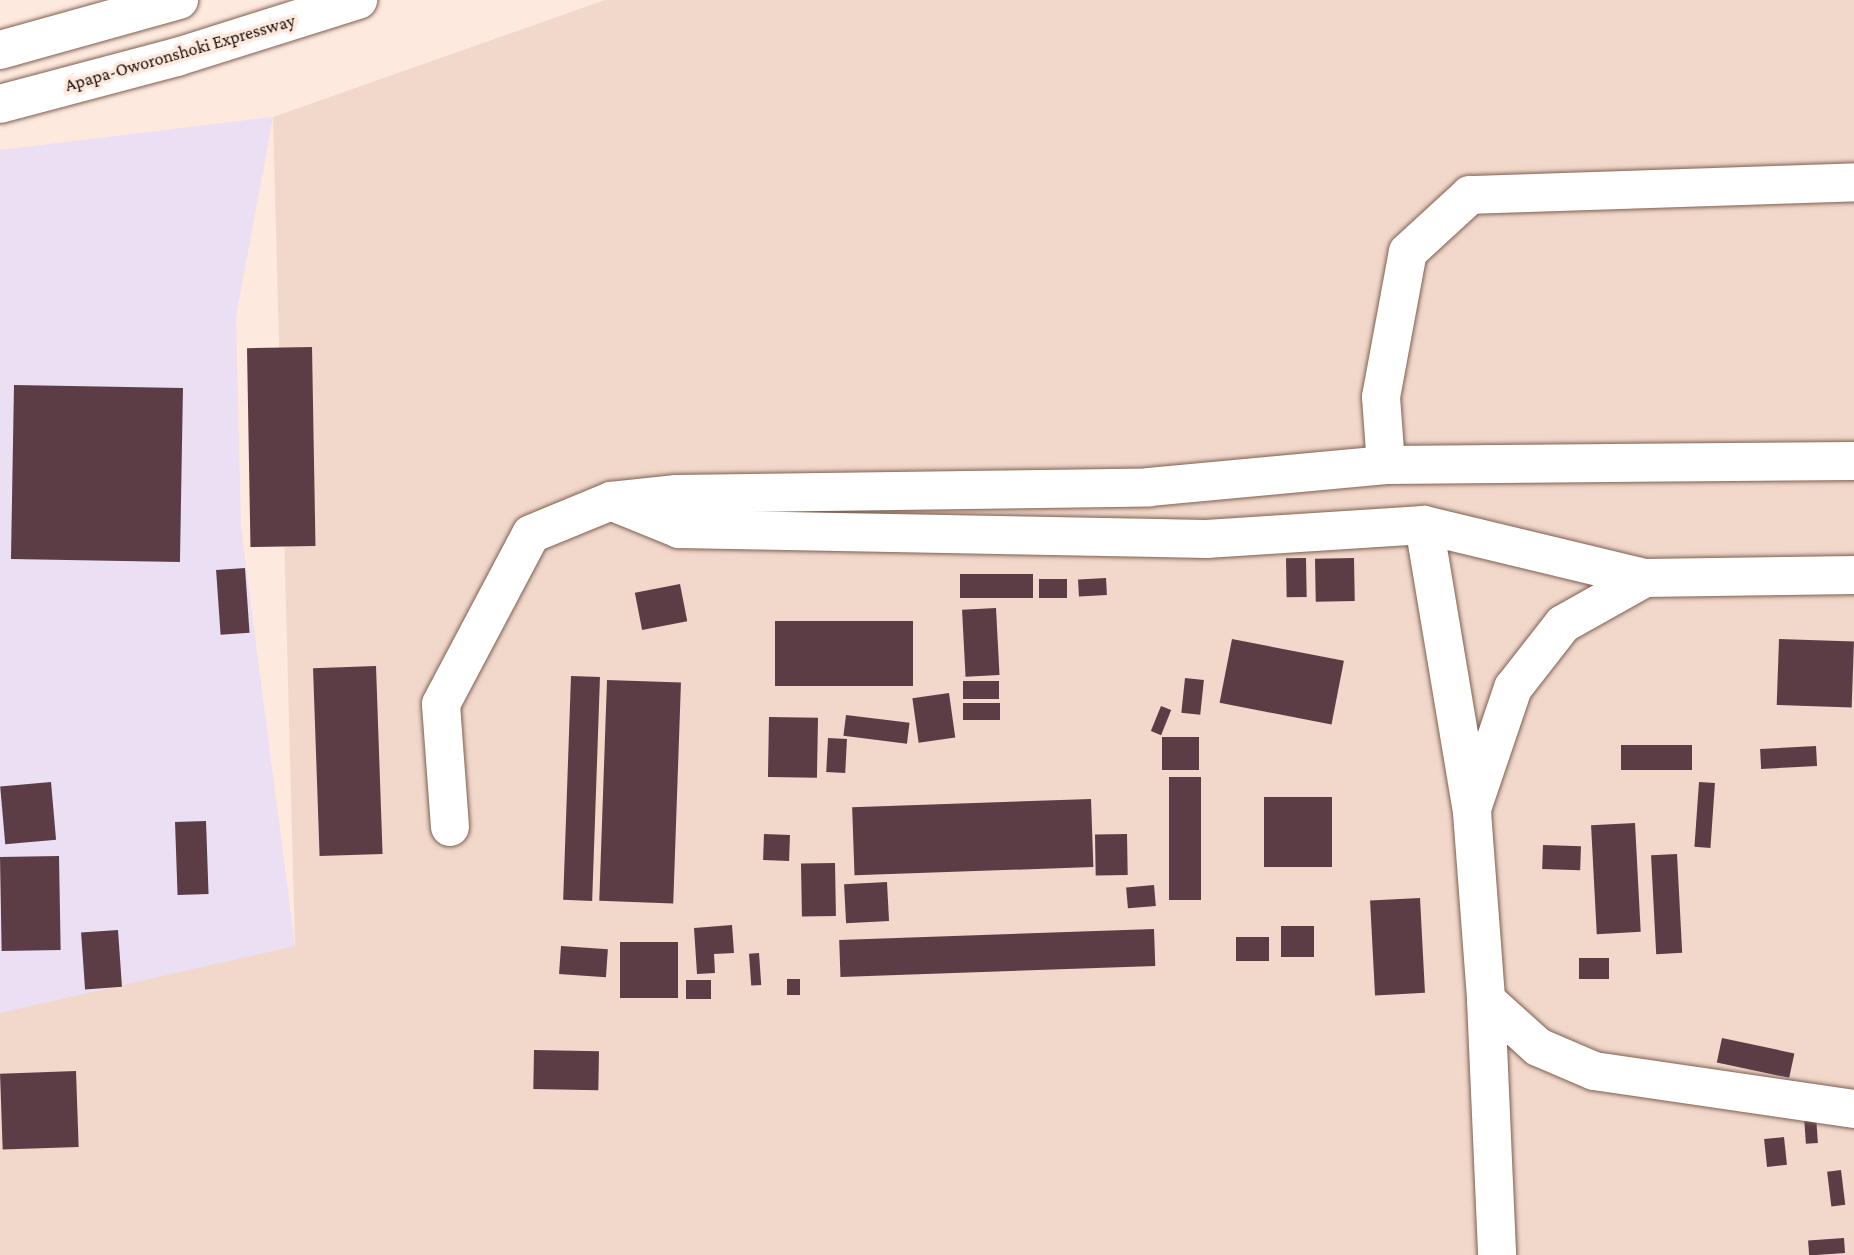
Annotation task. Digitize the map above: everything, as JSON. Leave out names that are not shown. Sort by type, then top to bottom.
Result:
[{"type":"main road","points":[[0,50],[179,0]]},
{"type":"main road","name":"Apapa-Oworonshoki Expressway","points":[[0,104],[177,57],[358,0]]},
{"type":"main road","points":[[1386,466],[1381,397],[1408,252],[1470,195],[1854,182]]},
{"type":"main road","points":[[450,827],[441,704],[531,534],[611,501],[677,494],[1149,487],[1386,466],[1854,461]]},
{"type":"main road","points":[[611,501],[679,529],[1206,539],[1424,525],[1646,578],[1854,575]]},
{"type":"main road","points":[[1424,525],[1472,812],[1486,1000],[1497,1255]]},
{"type":"main road","points":[[1472,812],[1514,688],[1563,624],[1646,578]]},
{"type":"main road","points":[[1486,1000],[1538,1047],[1594,1072],[1854,1108]]},
{"type":"shaded area","points":[[605,0],[1854,0],[1854,1255],[0,1255],[0,1013],[295,946],[273,117]]},
{"type":"shaded area","points":[[273,117],[236,317],[241,528],[295,946],[0,1015],[0,150]]},
{"type":"building","points":[[312,347],[315,546],[250,547],[247,348]]},
{"type":"building","points":[[14,385],[183,388],[180,562],[11,559]]},
{"type":"building","points":[[1286,558],[1306,558],[1307,597],[1287,597]]},
{"type":"building","points":[[1354,558],[1355,601],[1316,602],[1315,559]]},
{"type":"building","points":[[245,568],[250,633],[221,635],[216,570]]},
{"type":"building","points":[[960,574],[1033,574],[1033,598],[960,598]]},
{"type":"building","points":[[1106,578],[1107,595],[1079,596],[1078,579]]},
{"type":"building","points":[[1039,579],[1067,579],[1067,598],[1039,598]]},
{"type":"building","points":[[680,584],[687,621],[642,630],[635,593]]},
{"type":"building","points":[[996,608],[1000,675],[966,677],[962,610]]},
{"type":"building","points":[[775,621],[913,621],[913,686],[775,686]]},
{"type":"building","points":[[1232,639],[1344,661],[1332,725],[1220,703]]},
{"type":"building","points":[[1779,639],[1854,642],[1852,708],[1777,705]]},
{"type":"building","points":[[376,666],[383,854],[320,856],[313,668]]},
{"type":"building","points":[[571,676],[600,677],[592,901],[563,900]]},
{"type":"building","points":[[1185,678],[1204,680],[1200,715],[1181,713]]},
{"type":"building","points":[[607,680],[681,683],[673,903],[599,901]]},
{"type":"building","points":[[963,681],[999,681],[999,699],[963,699]]},
{"type":"building","points":[[949,693],[955,738],[919,743],[912,698]]},
{"type":"building","points":[[963,703],[1000,703],[1000,720],[963,720]]},
{"type":"building","points":[[1161,706],[1171,710],[1161,735],[1151,731]]},
{"type":"building","points":[[846,715],[910,723],[907,744],[843,736]]},
{"type":"building","points":[[769,717],[818,718],[817,778],[768,777]]},
{"type":"building","points":[[1162,737],[1199,737],[1199,770],[1162,770]]},
{"type":"building","points":[[828,738],[847,739],[845,773],[826,772]]},
{"type":"building","points":[[1621,745],[1692,745],[1692,770],[1621,770]]},
{"type":"building","points":[[1816,746],[1817,766],[1761,769],[1760,749]]},
{"type":"building","points":[[1169,777],[1201,777],[1201,900],[1169,900]]},
{"type":"building","points":[[51,782],[56,840],[5,844],[0,786]]},
{"type":"building","points":[[1699,782],[1715,783],[1710,848],[1694,847]]},
{"type":"building","points":[[1264,797],[1332,797],[1332,867],[1264,867]]},
{"type":"building","points":[[1091,799],[1093,867],[855,875],[852,807]]},
{"type":"building","points":[[206,821],[209,894],[178,895],[175,822]]},
{"type":"building","points":[[1635,823],[1641,932],[1597,934],[1591,825]]},
{"type":"building","points":[[764,834],[790,835],[789,861],[763,860]]},
{"type":"building","points":[[1127,834],[1128,875],[1096,876],[1095,835]]},
{"type":"building","points":[[1543,845],[1581,846],[1580,870],[1542,869]]},
{"type":"building","points":[[1677,854],[1682,953],[1656,954],[1651,855]]},
{"type":"building","points":[[59,856],[61,950],[2,951],[0,857]]},
{"type":"building","points":[[835,863],[836,916],[802,917],[801,864]]},
{"type":"building","points":[[887,882],[889,921],[846,923],[844,884]]},
{"type":"building","points":[[1154,885],[1156,906],[1128,908],[1126,887]]},
{"type":"building","points":[[1420,898],[1425,993],[1375,995],[1370,901]]},
{"type":"building","points":[[732,925],[734,953],[714,954],[715,973],[697,974],[694,928]]},
{"type":"building","points":[[1281,926],[1314,926],[1314,957],[1281,957]]},
{"type":"building","points":[[1154,929],[1155,966],[840,977],[839,940]]},
{"type":"building","points":[[118,930],[122,987],[85,989],[81,933]]},
{"type":"building","points":[[1236,937],[1269,937],[1269,961],[1236,961]]},
{"type":"building","points":[[620,942],[678,942],[678,998],[620,998]]},
{"type":"building","points":[[561,946],[608,949],[606,977],[559,974]]},
{"type":"building","points":[[759,953],[761,985],[751,986],[749,954]]},
{"type":"building","points":[[1579,958],[1609,958],[1609,979],[1579,979]]},
{"type":"building","points":[[787,979],[800,979],[800,995],[787,995]]},
{"type":"building","points":[[686,980],[711,980],[711,999],[686,999]]},
{"type":"building","points":[[1722,1038],[1794,1053],[1789,1078],[1717,1062]]},
{"type":"building","points":[[534,1050],[599,1051],[598,1090],[533,1089]]},
{"type":"building","points":[[76,1071],[79,1147],[3,1150],[0,1074]]},
{"type":"building","points":[[1816,1116],[1818,1143],[1806,1144],[1804,1117]]},
{"type":"building","points":[[1784,1137],[1787,1165],[1767,1167],[1764,1139]]},
{"type":"building","points":[[1841,1170],[1845,1205],[1831,1206],[1827,1172]]},
{"type":"building","points":[[1844,1238],[1845,1253],[1809,1255],[1808,1241]]}]
